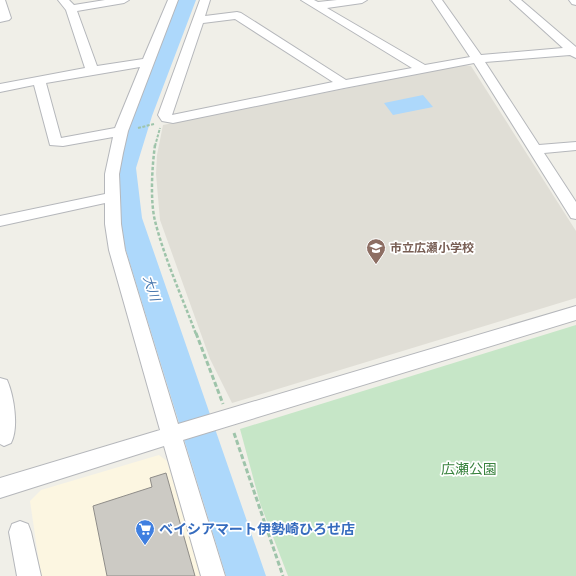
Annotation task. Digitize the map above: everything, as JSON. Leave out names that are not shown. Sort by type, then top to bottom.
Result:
[{"type":"street","points":[[0,0],[4,18],[0,19]]},
{"type":"street","points":[[63,0],[71,9],[92,70]]},
{"type":"street","points":[[71,9],[124,0]]},
{"type":"street","points":[[173,0],[147,63],[112,174],[113,224],[117,250],[175,434],[213,576]]},
{"type":"street","points":[[205,0],[166,115],[168,118],[173,119],[344,84],[477,59],[575,52]]},
{"type":"street","points":[[310,3],[362,0]]},
{"type":"street","points":[[437,0],[477,59],[576,214]]},
{"type":"street","points":[[515,0],[575,52]]},
{"type":"street","points":[[310,3],[423,69]]},
{"type":"street","points":[[198,20],[237,15],[344,84]]},
{"type":"street","points":[[0,88],[92,70],[137,63],[147,63]]},
{"type":"street","points":[[39,81],[55,142],[63,142],[127,130]]},
{"type":"street","points":[[535,149],[576,146]]},
{"type":"street","points":[[0,221],[112,198]]},
{"type":"street","points":[[0,488],[576,313]]},
{"type":"street","points":[[0,386],[5,414],[4,437]]},
{"type":"street","points":[[20,532],[29,576]]},
{"type":"path","points":[[127,130],[160,124],[153,158],[152,181],[155,220],[166,255],[283,576]]},
{"type":"shaded area","name":"市立広瀬小学校","points":[[463,65],[471,66],[576,231],[576,298],[232,403],[210,359],[160,220],[156,174],[157,155],[163,125]]},
{"type":"shaded area","points":[[159,455],[167,461],[201,576],[41,576],[30,501],[41,490]]},
{"type":"green space","name":"広瀬公園","points":[[576,325],[576,576],[288,576],[260,503],[240,429]]},
{"type":"water","points":[[423,95],[433,107],[393,115],[384,103]]},
{"type":"building","name":"ベイシアマート伊勢崎ひろせ店","points":[[166,473],[195,576],[107,576],[93,506],[152,487],[150,478]]},
{"type":"waterway","name":"大川","points":[[187,0],[141,116],[124,168],[129,218],[246,576]]},
{"type":"place","name":"市立広瀬小学校","points":[[376,265]]},
{"type":"place","name":"ベイシアマート伊勢崎ひろせ店","points":[[145,546]]}]
